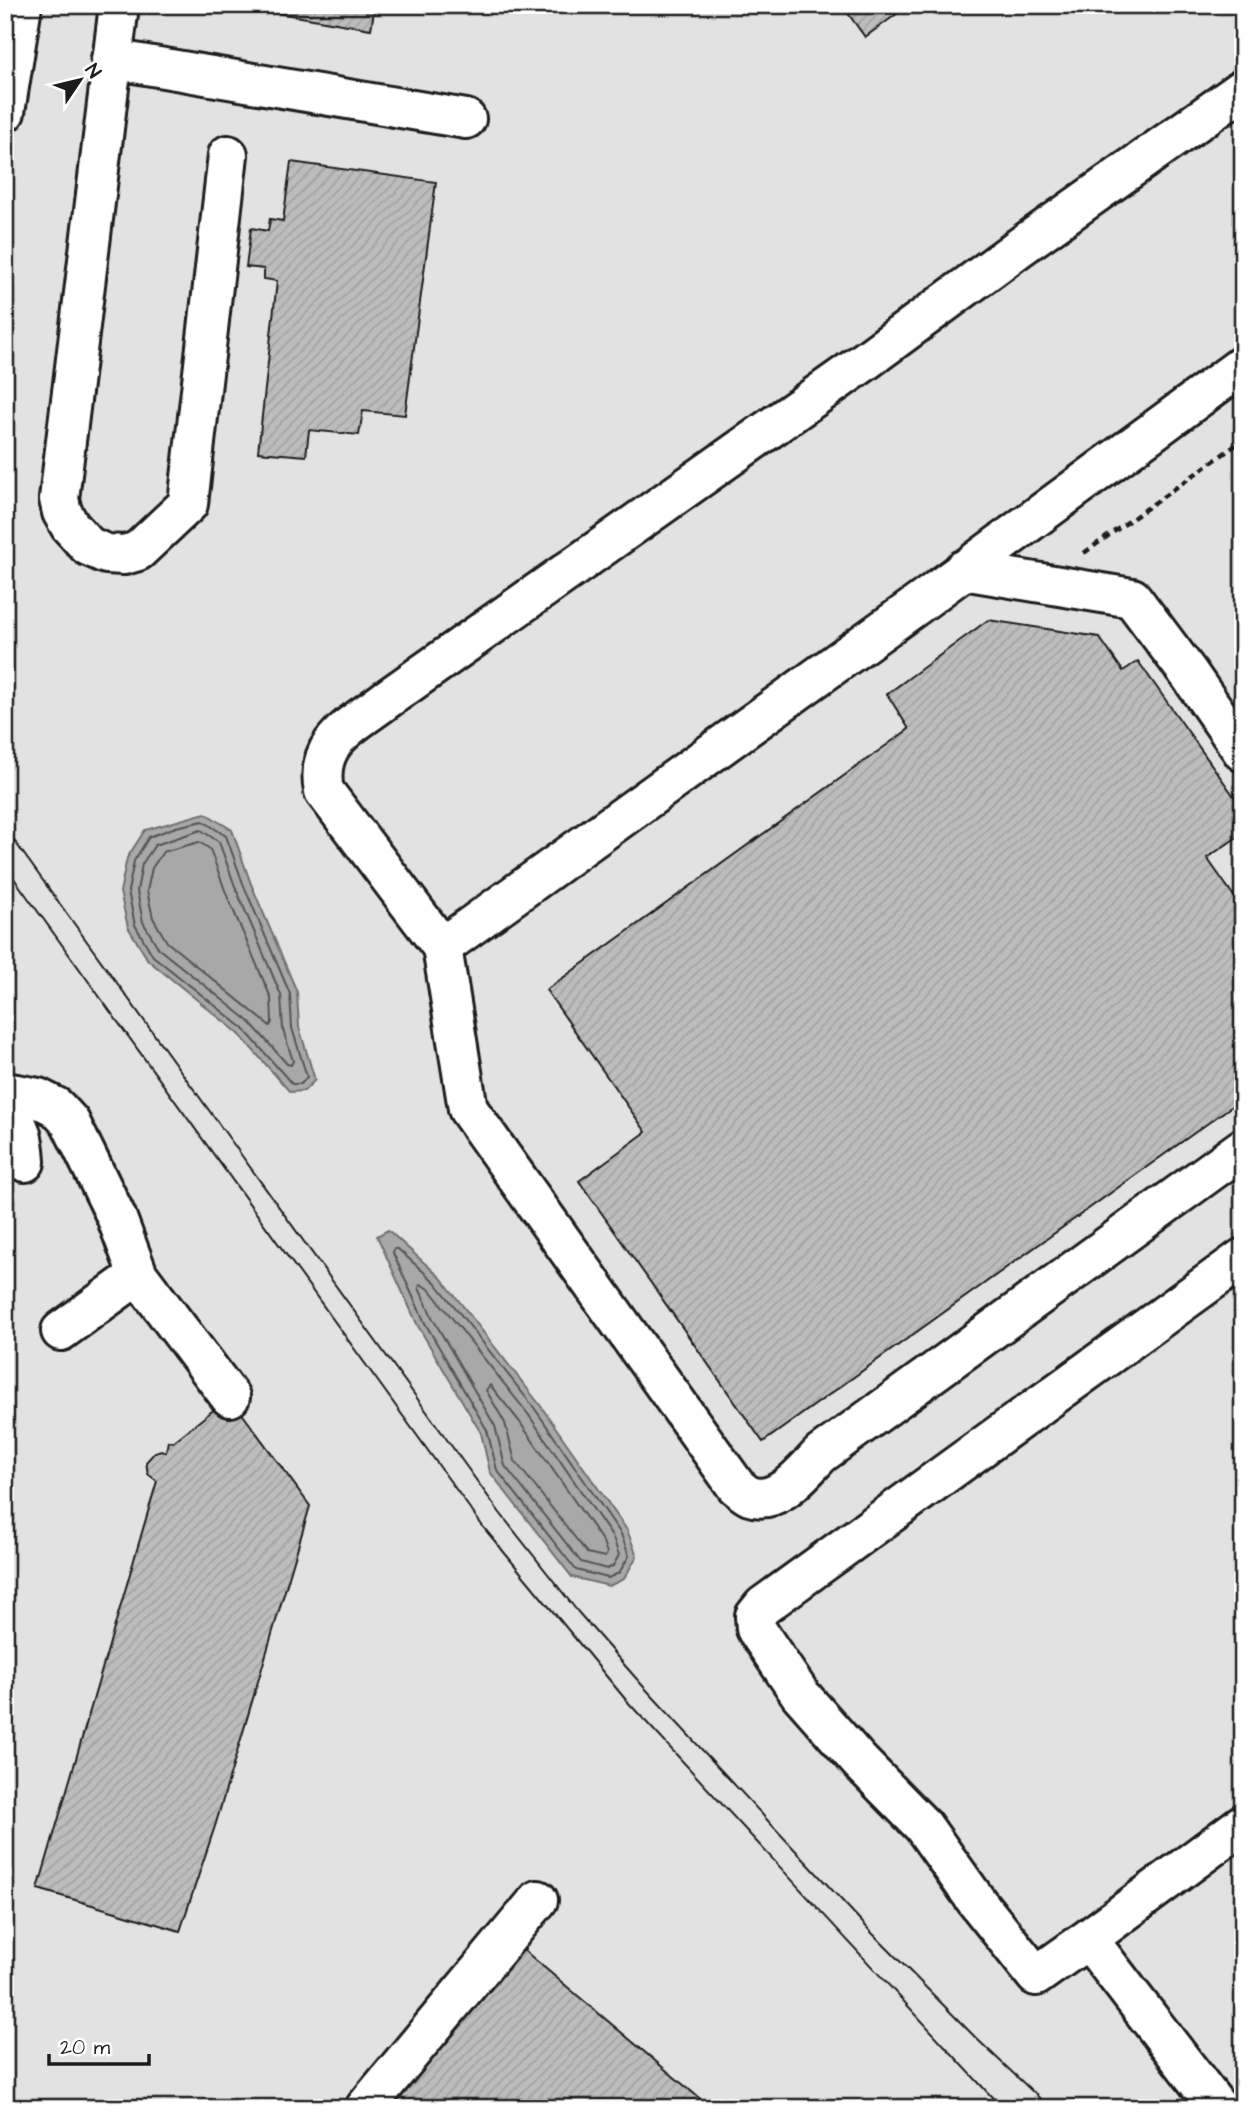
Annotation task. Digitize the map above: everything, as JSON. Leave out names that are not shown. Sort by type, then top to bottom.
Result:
[{"type":"lane","points":[[5,112],[22,5]]},
{"type":"lane","points":[[115,6],[59,499],[62,512],[70,526],[88,545],[106,554],[124,555],[138,551],[188,504],[228,155]]},
{"type":"lane","points":[[1243,58],[1243,68]]},
{"type":"lane","points":[[111,59],[466,119]]},
{"type":"lane","points":[[1243,89],[337,738],[325,754],[320,773],[324,792],[442,947],[468,1109],[736,1486],[751,1496],[770,1497],[790,1485],[821,1454],[1243,1148]]},
{"type":"lane","points":[[442,947],[1243,365]]},
{"type":"lane","points":[[963,570],[1132,598],[1243,752]]},
{"type":"lane","points":[[5,1091],[38,1098],[56,1107],[70,1122],[116,1216],[138,1275],[230,1397]]},
{"type":"lane","points":[[5,1106],[20,1127],[25,1161]]},
{"type":"lane","points":[[1243,1258],[763,1606],[755,1616],[756,1629],[800,1694],[860,1762],[923,1826],[977,1902],[1035,1976],[1243,1824]]},
{"type":"lane","points":[[61,1331],[138,1275]]},
{"type":"lane","points":[[365,2108],[538,1900]]},
{"type":"lane","points":[[1088,1939],[1218,2108]]},
{"type":"path","points":[[1059,586],[1062,569],[1243,440]]},
{"type":"shaded area","points":[[5,5],[1243,5],[1243,2108],[5,2108]]},
{"type":"water","points":[[205,813],[232,830],[251,884],[297,992],[299,1027],[315,1080],[304,1091],[290,1092],[238,1033],[148,960],[128,927],[120,892],[127,858],[145,830]]},
{"type":"water","points":[[388,1230],[441,1278],[540,1405],[627,1530],[637,1556],[624,1579],[609,1586],[572,1577],[490,1472],[481,1433],[418,1326],[377,1236]]},
{"type":"building","points":[[231,5],[375,5],[371,29]]},
{"type":"building","points":[[842,5],[909,5],[865,37]]},
{"type":"building","points":[[291,162],[436,182],[405,415],[363,411],[359,435],[309,430],[306,456],[258,452],[277,281],[264,279],[264,269],[246,267],[251,228],[268,231],[270,219],[283,221]]},
{"type":"building","points":[[988,620],[1099,637],[1123,671],[1138,661],[1243,809],[1243,833],[1207,858],[1243,909],[1243,1098],[763,1442],[579,1181],[646,1132],[546,990],[909,729],[887,694]]},
{"type":"building","points":[[230,1397],[310,1506],[216,1823],[180,1931],[38,1889],[157,1481],[148,1474],[146,1462],[155,1452],[166,1452],[168,1441],[173,1442]]},
{"type":"building","points":[[520,1947],[711,2108],[388,2108]]},
{"type":"tram line","points":[[5,828],[500,1513],[578,1612],[642,1685],[873,1934],[1050,2108]]},
{"type":"tram line","points":[[5,866],[484,1528],[626,1700],[1002,2108]]}]
